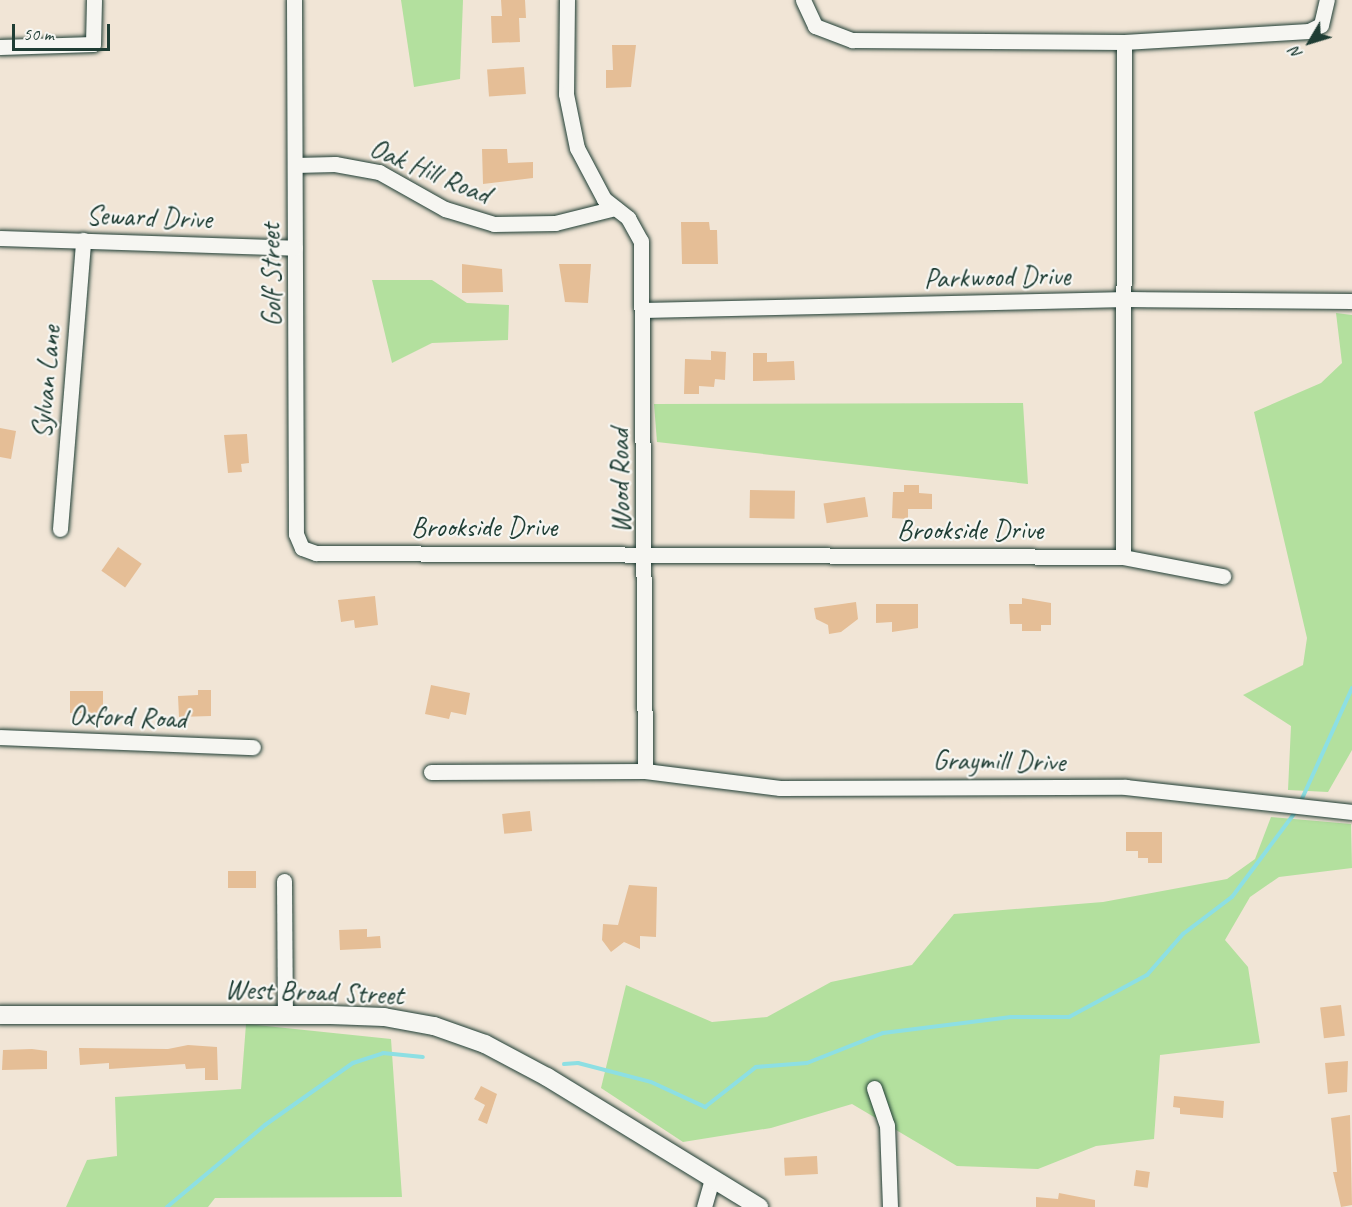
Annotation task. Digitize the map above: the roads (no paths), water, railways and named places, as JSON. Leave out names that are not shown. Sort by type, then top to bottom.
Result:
[{"type":"street","points":[[0,47],[93,44],[94,0]]},
{"type":"street","name":"Golf Street","points":[[294,0],[296,534],[302,548]]},
{"type":"street","name":"Wood Road","points":[[567,0],[566,94],[572,130],[596,186],[636,227],[641,241],[647,553],[645,771]]},
{"type":"street","points":[[803,0],[815,26],[852,40],[1124,42],[1309,31],[1321,25],[1327,0]]},
{"type":"street","points":[[1123,557],[1127,300],[1124,42]]},
{"type":"street","name":"Oak Hill Road","points":[[295,165],[335,164],[379,171],[446,209],[494,224],[555,223],[615,208]]},
{"type":"street","name":"Seward Drive","points":[[0,238],[295,248]]},
{"type":"street","name":"Sylvan Lane","points":[[60,529],[83,240]]},
{"type":"street","name":"Parkwood Drive","points":[[643,310],[1127,300],[1352,301]]},
{"type":"street","name":"Brookside Drive","points":[[302,548],[316,552],[1123,557],[1222,576]]},
{"type":"street","name":"Oxford Road","points":[[0,737],[253,747]]},
{"type":"street","points":[[431,772],[645,771]]},
{"type":"street","name":"Graymill Drive","points":[[645,771],[744,786],[1126,787],[1352,812]]},
{"type":"street","points":[[284,880],[285,1014]]},
{"type":"street","name":"West Broad Street","points":[[0,1015],[285,1014],[384,1017],[458,1033],[547,1077],[759,1207]]},
{"type":"street","points":[[874,1088],[887,1125],[890,1207]]},
{"type":"street","points":[[704,1207],[712,1179]]},
{"type":"waterway","points":[[1301,801],[1352,688]]},
{"type":"waterway","points":[[564,1064],[578,1063],[651,1082],[705,1107],[756,1067],[807,1063],[883,1033],[1011,1017],[1069,1017],[1147,975],[1183,934],[1232,897],[1296,811]]},
{"type":"waterway","points":[[167,1207],[265,1125],[353,1063],[383,1053],[423,1057]]}]
